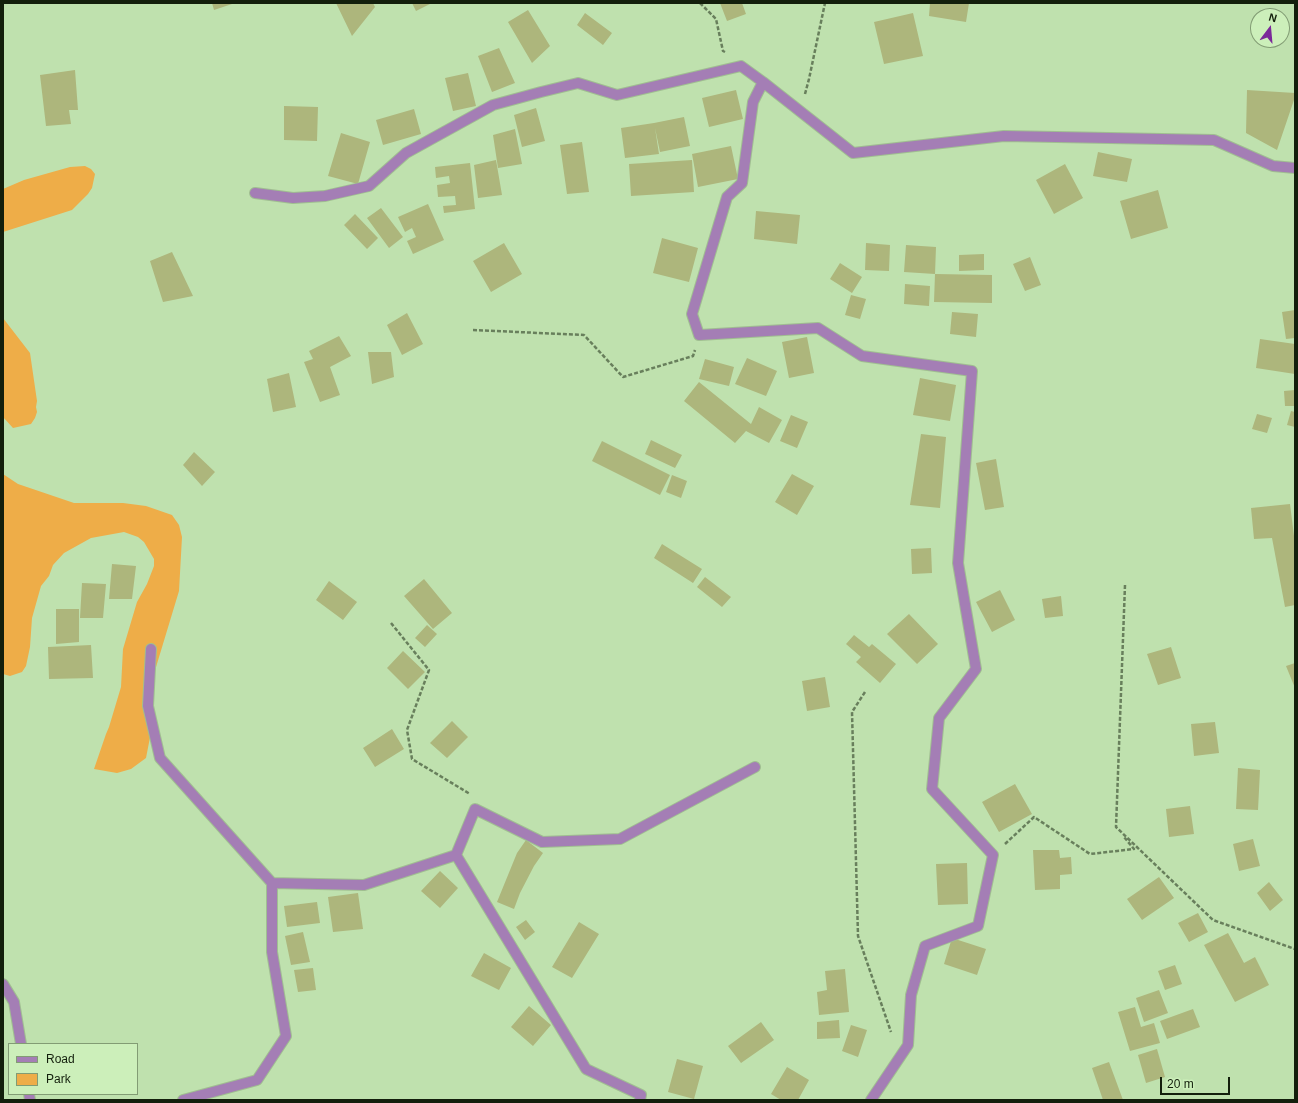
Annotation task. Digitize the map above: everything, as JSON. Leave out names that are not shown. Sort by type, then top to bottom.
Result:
[{"type":"street","points":[[255,193],[293,198],[325,196],[369,186],[406,153],[493,105],[541,92],[578,83],[617,95],[741,66],[853,153],[1004,136],[1214,140],[1273,166],[1295,168]]},
{"type":"street","points":[[763,82],[753,102],[742,183],[727,197],[692,314],[700,335],[818,328],[862,356],[972,371],[958,563],[976,669],[938,718],[932,788],[993,855],[978,926],[925,946],[911,995],[908,1045],[871,1100]]},
{"type":"street","points":[[151,649],[148,706],[160,758],[272,883],[272,952],[286,1036],[257,1080],[183,1100]]},
{"type":"street","points":[[272,883],[364,885],[456,855],[475,809],[542,842],[620,839],[755,767]]},
{"type":"street","points":[[456,855],[586,1069],[641,1095],[640,1100]]},
{"type":"street","points":[[3,984],[14,1002],[21,1043]]},
{"type":"path","points":[[700,3],[716,19],[723,50],[741,66]]},
{"type":"path","points":[[794,107],[806,93],[825,3]]},
{"type":"path","points":[[473,330],[584,335],[623,378],[693,356],[700,335]]},
{"type":"path","points":[[993,855],[1034,818],[1090,854],[1134,849],[1116,827],[1125,585]]},
{"type":"path","points":[[391,623],[429,670],[407,730],[412,759],[476,797],[475,809]]},
{"type":"path","points":[[865,692],[852,712],[858,936],[892,1036],[908,1045]]},
{"type":"path","points":[[1116,827],[1212,920],[1295,949]]},
{"type":"green space","points":[[85,166],[91,169],[95,174],[92,188],[72,210],[3,232],[3,189],[24,180],[70,167]]},
{"type":"green space","points":[[3,318],[30,353],[37,401],[37,412],[31,424],[13,428],[3,417]]},
{"type":"green space","points":[[3,474],[18,484],[74,503],[123,503],[146,506],[172,515],[179,525],[182,537],[179,591],[153,677],[153,722],[146,758],[131,769],[117,773],[94,769],[121,687],[123,649],[137,602],[147,584],[154,566],[154,559],[144,542],[138,537],[124,532],[91,538],[64,553],[53,565],[49,576],[41,586],[32,618],[30,647],[26,666],[22,672],[10,676],[3,674]]},
{"type":"building","points":[[212,3],[235,3],[214,10]]},
{"type":"building","points":[[336,3],[373,3],[375,7],[352,36]]},
{"type":"building","points":[[412,3],[432,3],[416,11]]},
{"type":"building","points":[[720,3],[742,3],[746,14],[727,21]]},
{"type":"building","points":[[930,3],[969,3],[966,22],[929,16]]},
{"type":"building","points":[[528,10],[550,46],[532,63],[508,22]]},
{"type":"building","points":[[585,13],[612,33],[603,45],[577,25]]},
{"type":"building","points":[[913,13],[923,56],[884,64],[874,22]]},
{"type":"building","points":[[499,48],[515,83],[492,92],[478,56]]},
{"type":"building","points":[[75,70],[78,110],[69,110],[71,124],[46,126],[40,75]]},
{"type":"building","points":[[468,73],[476,106],[453,111],[445,78]]},
{"type":"building","points":[[736,90],[743,119],[709,127],[702,98]]},
{"type":"building","points":[[1247,90],[1295,93],[1295,97],[1277,150],[1246,133]]},
{"type":"building","points":[[284,106],[318,107],[317,141],[284,140]]},
{"type":"building","points":[[536,108],[545,141],[522,147],[514,115]]},
{"type":"building","points":[[414,109],[421,134],[383,145],[376,120]]},
{"type":"building","points":[[684,117],[690,146],[660,152],[655,128],[659,154],[625,158],[621,128]]},
{"type":"building","points":[[515,129],[522,164],[498,168],[493,135]]},
{"type":"building","points":[[341,133],[370,142],[358,184],[328,176]]},
{"type":"building","points":[[582,142],[589,192],[567,194],[560,145]]},
{"type":"building","points":[[731,146],[738,179],[698,187],[692,154]]},
{"type":"building","points":[[1098,152],[1132,159],[1127,182],[1093,176]]},
{"type":"building","points":[[496,160],[502,195],[478,198],[474,165]]},
{"type":"building","points":[[692,160],[694,192],[631,196],[629,164]]},
{"type":"building","points":[[470,163],[475,209],[444,213],[443,206],[456,205],[455,196],[438,197],[437,185],[450,183],[449,176],[436,178],[435,167]]},
{"type":"building","points":[[1065,164],[1083,198],[1054,214],[1036,180]]},
{"type":"building","points":[[1158,190],[1168,228],[1131,239],[1120,201]]},
{"type":"building","points":[[428,204],[444,240],[413,254],[407,241],[416,237],[412,228],[405,232],[398,217]]},
{"type":"building","points":[[381,208],[403,237],[389,248],[367,218]]},
{"type":"building","points":[[756,211],[800,215],[797,244],[754,239]]},
{"type":"building","points":[[355,214],[378,238],[367,249],[344,225]]},
{"type":"building","points":[[662,238],[698,248],[689,282],[653,273]]},
{"type":"building","points":[[504,243],[522,274],[491,292],[473,261]]},
{"type":"building","points":[[866,243],[890,245],[889,271],[865,270]]},
{"type":"building","points":[[906,245],[936,247],[935,274],[904,272]]},
{"type":"building","points":[[172,252],[193,296],[163,302],[150,261]]},
{"type":"building","points":[[984,254],[984,270],[959,271],[959,255]]},
{"type":"building","points":[[1030,257],[1041,285],[1025,291],[1013,264]]},
{"type":"building","points":[[840,263],[862,277],[852,293],[830,279]]},
{"type":"building","points":[[935,274],[992,275],[992,303],[934,302]]},
{"type":"building","points":[[905,284],[930,286],[929,306],[904,304]]},
{"type":"building","points":[[851,295],[866,299],[860,319],[845,315]]},
{"type":"building","points":[[1295,310],[1295,338],[1286,339],[1282,312]]},
{"type":"building","points":[[952,312],[978,314],[976,337],[950,334]]},
{"type":"building","points":[[407,313],[423,344],[402,355],[387,325]]},
{"type":"building","points":[[339,336],[351,356],[330,367],[340,395],[320,402],[304,362],[313,359],[309,351]]},
{"type":"building","points":[[807,337],[814,373],[789,378],[782,342]]},
{"type":"building","points":[[1260,339],[1295,344],[1295,374],[1256,368]]},
{"type":"building","points":[[368,352],[391,352],[394,377],[372,384]]},
{"type":"building","points":[[747,358],[777,371],[766,396],[735,384]]},
{"type":"building","points":[[705,359],[734,367],[729,386],[699,379]]},
{"type":"building","points":[[289,373],[296,407],[273,412],[267,379]]},
{"type":"building","points":[[920,378],[956,385],[950,421],[913,415]]},
{"type":"building","points":[[699,382],[751,424],[759,407],[782,420],[769,443],[746,431],[735,443],[684,401]]},
{"type":"building","points":[[1295,390],[1295,406],[1285,406],[1284,391]]},
{"type":"building","points":[[1291,411],[1295,412],[1295,427],[1287,425]]},
{"type":"building","points":[[1257,414],[1272,418],[1267,433],[1252,429]]},
{"type":"building","points":[[791,415],[808,422],[797,448],[780,441]]},
{"type":"building","points":[[921,434],[946,437],[940,508],[910,505]]},
{"type":"building","points":[[651,440],[682,455],[675,468],[645,454]]},
{"type":"building","points":[[602,441],[670,475],[660,495],[592,461]]},
{"type":"building","points":[[194,452],[215,472],[202,486],[183,465]]},
{"type":"building","points":[[996,459],[1004,507],[985,510],[976,463]]},
{"type":"building","points":[[792,474],[814,486],[797,515],[775,502]]},
{"type":"building","points":[[672,475],[687,481],[681,498],[666,492]]},
{"type":"building","points":[[1290,504],[1295,544],[1295,605],[1285,607],[1272,538],[1254,539],[1251,508]]},
{"type":"building","points":[[662,544],[702,569],[693,583],[654,558]]},
{"type":"building","points":[[931,548],[932,573],[912,574],[911,549]]},
{"type":"building","points":[[112,564],[136,566],[132,599],[109,599]]},
{"type":"building","points":[[705,577],[731,597],[722,607],[697,587]]},
{"type":"building","points":[[424,579],[452,613],[433,629],[404,596]]},
{"type":"building","points":[[329,581],[357,602],[343,620],[316,600]]},
{"type":"building","points":[[82,583],[106,584],[103,618],[80,618]]},
{"type":"building","points":[[1000,590],[1015,620],[992,632],[976,602]]},
{"type":"building","points":[[1061,596],[1063,616],[1045,618],[1042,599]]},
{"type":"building","points":[[56,609],[79,609],[79,642],[56,644]]},
{"type":"building","points":[[909,614],[938,644],[917,664],[887,634]]},
{"type":"building","points":[[427,625],[437,634],[425,647],[415,638]]},
{"type":"building","points":[[854,635],[869,647],[872,644],[896,664],[880,683],[856,662],[861,657],[846,644]]},
{"type":"building","points":[[91,645],[93,678],[49,679],[48,647]]},
{"type":"building","points":[[1171,647],[1181,678],[1158,685],[1147,654]]},
{"type":"building","points":[[403,651],[425,672],[408,689],[387,668]]},
{"type":"building","points":[[1295,663],[1295,688],[1286,666]]},
{"type":"building","points":[[825,677],[830,707],[807,711],[802,681]]},
{"type":"building","points":[[452,721],[468,737],[447,758],[430,743]]},
{"type":"building","points":[[1215,722],[1219,753],[1194,756],[1191,724]]},
{"type":"building","points":[[392,729],[404,749],[375,767],[363,748]]},
{"type":"building","points":[[1238,768],[1260,770],[1258,810],[1236,809]]},
{"type":"building","points":[[1015,784],[1032,814],[999,832],[982,802]]},
{"type":"building","points":[[1190,806],[1194,834],[1169,837],[1166,809]]},
{"type":"building","points":[[1253,839],[1260,866],[1239,871],[1233,844]]},
{"type":"building","points":[[526,840],[543,853],[534,866],[520,893],[514,909],[497,902],[517,853]]},
{"type":"building","points":[[1033,850],[1059,850],[1060,858],[1071,857],[1072,874],[1060,875],[1060,889],[1035,890]]},
{"type":"building","points":[[967,863],[968,904],[938,905],[936,864]]},
{"type":"building","points":[[440,871],[458,888],[440,908],[421,891]]},
{"type":"building","points":[[1159,877],[1174,898],[1142,920],[1127,899]]},
{"type":"building","points":[[1269,882],[1283,900],[1270,911],[1257,893]]},
{"type":"building","points":[[358,893],[363,929],[333,932],[328,897]]},
{"type":"building","points":[[317,902],[320,923],[287,927],[284,906]]},
{"type":"building","points":[[1198,913],[1208,932],[1189,942],[1178,923]]},
{"type":"building","points":[[526,920],[535,932],[525,940],[516,927]]},
{"type":"building","points":[[579,922],[599,934],[572,978],[552,967]]},
{"type":"building","points":[[303,932],[310,962],[291,965],[285,936]]},
{"type":"building","points":[[1228,933],[1244,963],[1255,957],[1269,985],[1235,1002],[1204,945]]},
{"type":"building","points":[[952,938],[986,949],[977,975],[944,964]]},
{"type":"building","points":[[484,953],[511,968],[499,990],[471,976]]},
{"type":"building","points":[[1175,965],[1182,984],[1165,990],[1158,971]]},
{"type":"building","points":[[313,968],[316,990],[298,992],[294,970]]},
{"type":"building","points":[[845,969],[849,1012],[819,1015],[817,992],[827,990],[825,971]]},
{"type":"building","points":[[1159,990],[1168,1013],[1144,1022],[1136,998]]},
{"type":"building","points":[[529,1006],[551,1025],[533,1046],[511,1027]]},
{"type":"building","points":[[1135,1007],[1141,1027],[1154,1023],[1160,1043],[1130,1051],[1118,1012]]},
{"type":"building","points":[[1193,1009],[1200,1027],[1167,1039],[1160,1021]]},
{"type":"building","points":[[839,1020],[840,1038],[817,1039],[817,1022]]},
{"type":"building","points":[[761,1022],[774,1040],[741,1063],[728,1046]]},
{"type":"building","points":[[851,1025],[867,1030],[858,1057],[842,1051]]},
{"type":"building","points":[[1157,1049],[1165,1077],[1146,1083],[1138,1055]]},
{"type":"building","points":[[677,1059],[703,1066],[694,1099],[668,1092]]},
{"type":"building","points":[[1109,1062],[1123,1100],[1103,1100],[1092,1068]]},
{"type":"building","points":[[787,1067],[809,1080],[798,1100],[781,1100],[771,1094]]}]
